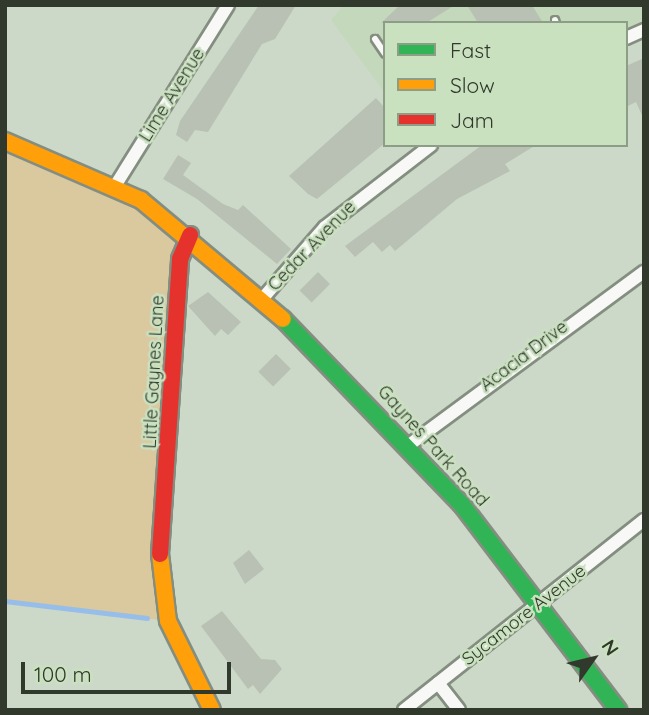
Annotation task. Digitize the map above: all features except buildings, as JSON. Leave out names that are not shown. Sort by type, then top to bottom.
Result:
[{"type":"street","name":"Lime Avenue","points":[[115,186],[228,5]]},
{"type":"street","points":[[628,37],[644,30]]},
{"type":"street","points":[[5,141],[115,186],[190,236]]},
{"type":"street","name":"Cedar Avenue","points":[[262,298],[325,227],[428,147]]},
{"type":"street","name":"Gaynes Park Road","points":[[190,236],[262,298],[409,445],[540,603],[618,710]]},
{"type":"street","name":"Little Gaynes Lane","points":[[190,236],[180,259],[159,570],[168,621],[212,710]]},
{"type":"street","name":"Acacia Drive","points":[[409,445],[644,272]]},
{"type":"street","name":"Sycamore Avenue","points":[[404,710],[644,520]]},
{"type":"street","points":[[438,683],[458,710]]},
{"type":"lane","points":[[375,39],[383,51]]},
{"type":"shaded area","points":[[344,5],[644,5],[644,30],[628,37],[628,21],[383,21],[383,90],[331,20]]},
{"type":"shaded area","points":[[5,141],[81,171],[190,235],[159,570],[168,621],[5,601]]},
{"type":"waterway","points":[[5,601],[147,618]]},
{"type":"traffic: fast","points":[[283,319],[462,505],[618,710]]},
{"type":"traffic: slow","points":[[5,141],[141,200],[283,319]]},
{"type":"traffic: slow","points":[[160,554],[168,621],[212,710]]},
{"type":"traffic: jam","points":[[160,554],[180,259],[190,235]]}]
